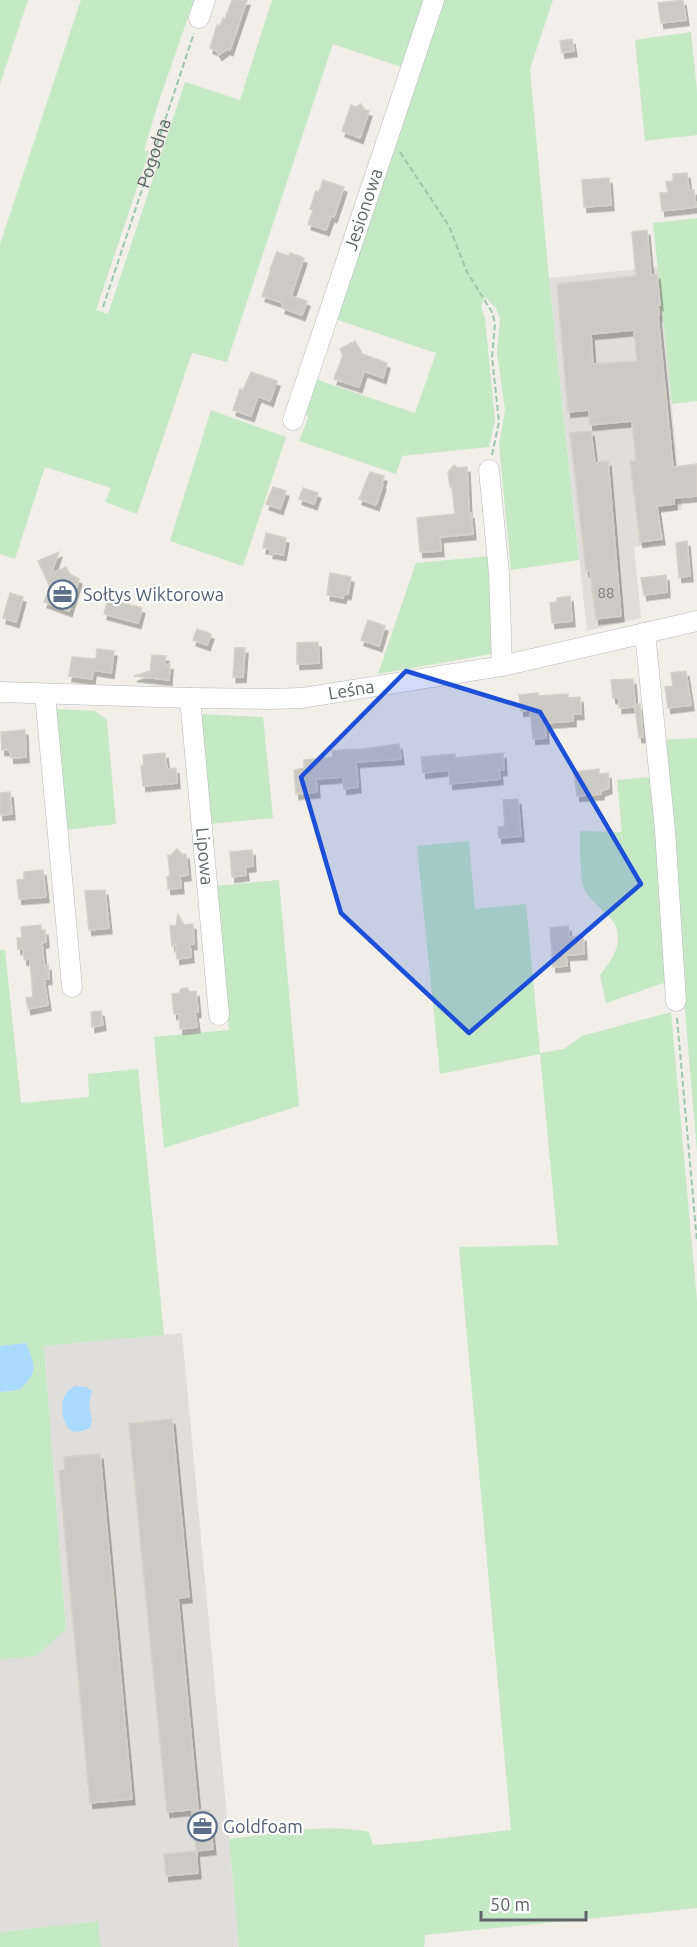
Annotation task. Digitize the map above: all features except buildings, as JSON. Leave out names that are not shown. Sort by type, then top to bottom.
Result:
[{"type":"street","name":"Jesionowa","points":[[293,420],[434,0]]},
{"type":"street","points":[[489,470],[499,573],[502,666]]},
{"type":"street","name":"Leśna","points":[[0,692],[190,698],[302,698],[502,666],[697,621]]},
{"type":"street","points":[[645,633],[665,830],[676,1001]]},
{"type":"street","points":[[45,694],[72,987]]},
{"type":"street","name":"Lipowa","points":[[190,698],[219,1015]]},
{"type":"path","name":"Pogodna","points":[[103,307],[202,9]]},
{"type":"path","points":[[386,147],[399,152],[449,226],[467,272],[492,312],[495,323],[492,357],[499,422],[489,470]]},
{"type":"path","points":[[676,1001],[697,1242]]},
{"type":"highlighted area","points":[[406,671],[540,712],[641,884],[469,1033],[341,913],[301,777]]},
{"type":"shaded area","points":[[658,267],[682,510],[661,513],[663,527],[661,543],[634,547],[641,618],[587,631],[549,278]]},
{"type":"shaded area","points":[[182,1333],[239,1947],[101,1947],[98,1921],[0,1932],[0,1660],[36,1656],[66,1629],[44,1346]]},
{"type":"green space","points":[[0,0],[28,0],[0,84]]},
{"type":"green space","points":[[81,0],[194,0],[158,104],[144,150],[149,152],[96,310],[108,314],[185,82],[240,100],[272,0],[424,0],[402,67],[333,44],[227,362],[192,353],[137,514],[105,502],[111,488],[45,467],[15,559],[0,554],[0,244]]},
{"type":"green space","points":[[442,0],[553,0],[530,69],[549,278],[579,560],[511,570],[499,445],[505,410],[497,353],[500,319],[496,308],[485,297],[481,306],[485,318],[495,421],[489,447],[402,456],[396,474],[299,441],[308,418],[305,410],[315,379],[415,413],[436,353],[335,319]]},
{"type":"green space","points":[[691,32],[697,91],[697,135],[645,141],[635,40]]},
{"type":"green space","points":[[697,218],[697,401],[672,404],[653,223]]},
{"type":"green space","points":[[211,410],[286,437],[243,566],[170,541]]},
{"type":"green space","points":[[490,556],[497,653],[378,674],[416,563]]},
{"type":"green space","points":[[54,709],[95,711],[107,720],[116,824],[65,830]]},
{"type":"green space","points":[[200,714],[263,717],[273,818],[209,824]]},
{"type":"green space","points":[[697,738],[697,1152],[662,740]]},
{"type":"green space","points":[[652,777],[669,981],[606,1003],[600,975],[613,956],[618,934],[612,920],[584,888],[580,831],[622,832],[617,780]]},
{"type":"green space","points":[[469,841],[475,909],[526,904],[540,1053],[564,1049],[582,1036],[671,1012],[697,1301],[697,1908],[425,1935],[424,1947],[239,1947],[229,1839],[335,1828],[369,1832],[373,1845],[511,1830],[459,1247],[558,1245],[540,1054],[440,1074],[417,846]]},
{"type":"green space","points":[[279,880],[299,1106],[164,1148],[154,1037],[229,1030],[215,886]]},
{"type":"green space","points":[[0,950],[5,950],[21,1103],[89,1097],[88,1074],[138,1069],[164,1335],[44,1346],[66,1629],[36,1656],[0,1660],[0,1392],[19,1390],[26,1344],[0,1346]]},
{"type":"green space","points":[[98,1921],[101,1947],[0,1947],[0,1932]]},
{"type":"water","points":[[26,1343],[33,1363],[30,1379],[19,1390],[0,1392],[0,1346]]},
{"type":"water","points":[[76,1386],[86,1387],[92,1391],[89,1405],[92,1420],[90,1428],[79,1432],[71,1431],[62,1413],[66,1394]]},
{"type":"place","name":"Sołtys Wiktorowa","points":[[62,595]]},
{"type":"place","name":"Goldfoam","points":[[202,1827]]}]
